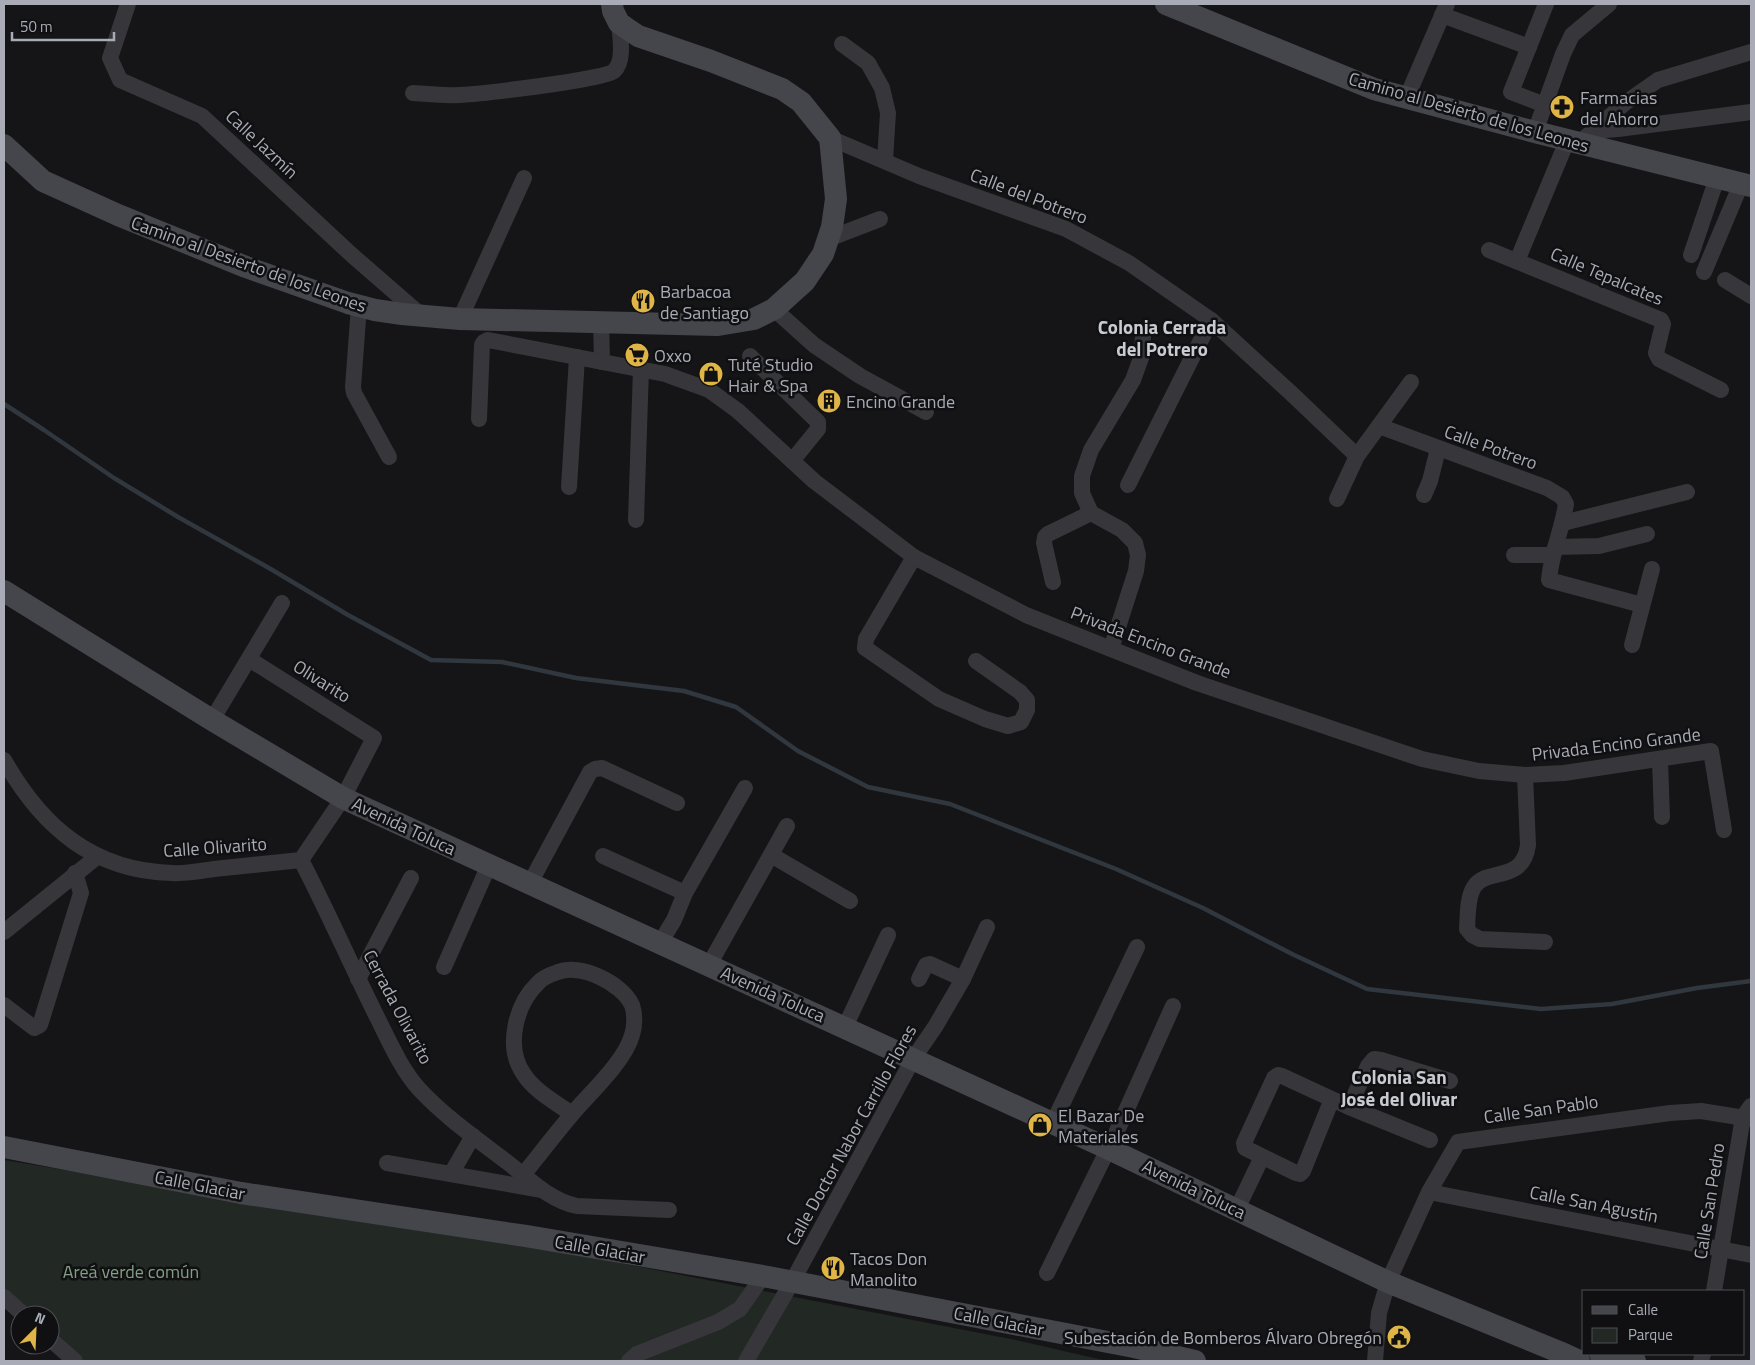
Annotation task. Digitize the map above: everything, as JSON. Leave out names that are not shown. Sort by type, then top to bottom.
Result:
[{"type":"street","name":"Calle Jazmín","points":[[128,4],[110,58],[120,80],[202,116],[353,256],[422,316]]},
{"type":"street","name":"Camino al Desierto de los Leones","points":[[1166,4],[1374,89],[1535,132],[1580,138],[1746,185]]},
{"type":"street","points":[[1545,104],[1511,92],[1546,4]]},
{"type":"street","points":[[1535,132],[1563,54],[1572,35],[1610,4]]},
{"type":"street","points":[[1407,97],[1444,9],[1529,47]]},
{"type":"street","points":[[413,93],[458,95],[493,92],[587,78],[613,72],[620,63],[616,13]]},
{"type":"street","points":[[616,13],[638,36],[711,60],[782,89],[801,102],[830,138]]},
{"type":"street","points":[[842,44],[868,63],[882,88],[888,113],[885,160]]},
{"type":"street","points":[[1517,261],[1580,138],[1658,80],[1751,52]]},
{"type":"street","points":[[1580,138],[1618,130],[1751,112]]},
{"type":"street","name":"Camino al Desierto de los Leones","points":[[4,145],[42,181],[109,211],[246,267],[359,306],[375,310],[460,319],[718,325],[754,319],[774,309],[805,281],[823,254],[832,228],[836,199],[830,138]]},
{"type":"street","name":"Calle del Potrero","points":[[830,138],[943,185],[1066,229],[1129,263],[1211,320],[1357,456]]},
{"type":"street","points":[[460,319],[524,178]]},
{"type":"street","points":[[1691,255],[1717,178]]},
{"type":"street","points":[[1704,272],[1746,185]]},
{"type":"street","points":[[828,239],[880,219]]},
{"type":"street","name":"Calle Tepalcates","points":[[1489,250],[1661,320],[1663,324],[1656,357],[1721,390]]},
{"type":"street","points":[[1725,280],[1751,296]]},
{"type":"street","points":[[359,306],[354,393],[390,457]]},
{"type":"street","points":[[774,309],[814,345],[860,376],[926,412]]},
{"type":"street","points":[[1128,484],[1211,320]]},
{"type":"street","points":[[601,321],[602,362]]},
{"type":"street","points":[[1111,649],[1136,571],[1138,555],[1135,543],[1122,530],[1091,513],[1082,493],[1082,476],[1091,450],[1133,380],[1142,355],[1143,335]]},
{"type":"street","name":"Privada Encino Grande","points":[[479,419],[482,345],[488,340],[665,374],[709,390],[738,411],[814,481],[914,558],[1026,615],[1197,683],[1422,759],[1479,771],[1525,775],[1564,774],[1660,760],[1711,750],[1724,830]]},
{"type":"street","points":[[750,356],[818,422],[818,429],[792,461]]},
{"type":"street","points":[[569,487],[577,357]]},
{"type":"street","points":[[636,520],[641,369]]},
{"type":"street","points":[[1337,499],[1357,456],[1411,382]]},
{"type":"street","name":"Calle Potrero","points":[[1379,426],[1547,488],[1562,497],[1566,504],[1563,523]]},
{"type":"street","points":[[1424,495],[1432,475],[1438,449]]},
{"type":"street","points":[[1642,605],[1550,581],[1554,551],[1563,523],[1687,492]]},
{"type":"street","points":[[1053,582],[1044,543],[1045,538],[1048,534],[1091,513]]},
{"type":"street","points":[[1514,555],[1599,546],[1647,534]]},
{"type":"street","points":[[914,558],[866,639],[865,648],[939,699],[1008,726],[1021,722],[1027,710],[1027,700],[1020,692],[976,661]]},
{"type":"street","points":[[1632,645],[1652,569]]},
{"type":"street","name":"Avenida Toluca","points":[[4,591],[212,720],[343,798],[914,1058],[1388,1282],[1576,1356]]},
{"type":"street","points":[[212,720],[282,603]]},
{"type":"street","name":"Olivarito","points":[[249,659],[374,738],[343,798]]},
{"type":"street","name":"Calle Olivarito","points":[[4,760],[42,815],[68,838],[98,856],[132,869],[174,874],[301,860]]},
{"type":"street","points":[[1660,760],[1662,817]]},
{"type":"street","points":[[529,884],[590,772],[595,769],[602,768],[677,803]]},
{"type":"street","points":[[1525,775],[1527,856],[1520,865],[1478,882],[1472,888],[1467,929],[1472,935],[1480,939],[1545,942]]},
{"type":"street","points":[[660,943],[674,920],[685,894],[745,788]]},
{"type":"street","points":[[301,860],[343,798]]},
{"type":"street","points":[[709,965],[787,826]]},
{"type":"street","points":[[771,855],[850,901]]},
{"type":"street","points":[[4,932],[98,856]]},
{"type":"street","points":[[603,856],[685,894]]},
{"type":"street","name":"Cerrada Olivarito","points":[[301,860],[397,1056],[418,1088],[446,1115],[544,1191],[562,1202],[576,1206],[669,1210]]},
{"type":"street","points":[[444,967],[489,865]]},
{"type":"street","points":[[4,1005],[34,1028],[40,1025],[81,893],[75,873]]},
{"type":"street","points":[[358,979],[411,878]]},
{"type":"street","name":"Calle Doctor Nabor Carrillo Flores","points":[[746,1361],[792,1282],[914,1058],[935,1027],[963,979],[987,927]]},
{"type":"street","points":[[845,1027],[888,935]]},
{"type":"street","points":[[1053,1123],[1137,947]]},
{"type":"street","points":[[919,980],[928,964],[963,979]]},
{"type":"street","points":[[523,1174],[618,1061],[632,1036],[634,1022],[632,1005],[622,990],[603,978],[582,971],[560,971],[539,981],[525,999],[514,1027],[514,1048],[522,1072],[537,1090],[572,1114]]},
{"type":"street","points":[[1047,1273],[1109,1149],[1173,1006]]},
{"type":"street","points":[[1349,1107],[1368,1066],[1374,1059],[1450,1081]]},
{"type":"street","points":[[1332,1099],[1303,1171],[1300,1174],[1245,1148],[1244,1143],[1274,1078],[1278,1075],[1282,1076],[1332,1099],[1349,1107],[1430,1140]]},
{"type":"street","name":"Calle San Pablo","points":[[1375,1361],[1379,1313],[1388,1282],[1429,1192],[1458,1142],[1670,1112],[1701,1111],[1749,1114]]},
{"type":"street","name":"Calle San Pedro","points":[[1714,1290],[1749,1114]]},
{"type":"street","points":[[451,1174],[472,1136]]},
{"type":"street","name":"Calle Glaciar","points":[[4,1147],[241,1194],[526,1236],[763,1276],[1134,1347],[1195,1361]]},
{"type":"street","points":[[1236,1209],[1262,1157]]},
{"type":"street","points":[[387,1162],[544,1191]]},
{"type":"street","name":"Calle San Agustín","points":[[1429,1192],[1751,1255]]},
{"type":"street","points":[[629,1361],[637,1354],[718,1322],[740,1309],[763,1276]]},
{"type":"street","points":[[4,1296],[13,1305]]},
{"type":"street","points":[[60,1348],[75,1361]]},
{"type":"street","points":[[1605,1355],[1635,1361]]},
{"type":"green space","name":"Areá verde común","points":[[4,1160],[553,1250],[1016,1340],[1107,1361],[76,1361],[60,1346],[60,1305],[19,1305],[4,1290]]},
{"type":"waterway","points":[[4,404],[114,478],[178,517],[348,615],[431,660],[502,662],[576,678],[684,691],[736,707],[798,751],[868,787],[950,804],[1116,869],[1203,908],[1292,954],[1367,989],[1541,1009],[1612,1004],[1697,988],[1751,981]]},
{"type":"place","name":"Farmacias del Ahorro","points":[[1562,107]]},
{"type":"place","name":"Barbacoa de Santiago","points":[[643,301]]},
{"type":"place","name":"Oxxo","points":[[637,355]]},
{"type":"place","name":"Tuté Studio Hair & Spa","points":[[711,374]]},
{"type":"place","name":"Encino Grande","points":[[829,401]]},
{"type":"place","name":"El Bazar De Materiales","points":[[1040,1125]]},
{"type":"place","name":"Tacos Don Manolito","points":[[833,1268]]},
{"type":"place","name":"Subestación de Bomberos Álvaro Obregón","points":[[1399,1337]]},
{"type":"district","name":"Colonia Cerrada del Potrero","points":[[1162,337]]},
{"type":"district","name":"Colonia San José del Olivar","points":[[1399,1087]]}]
